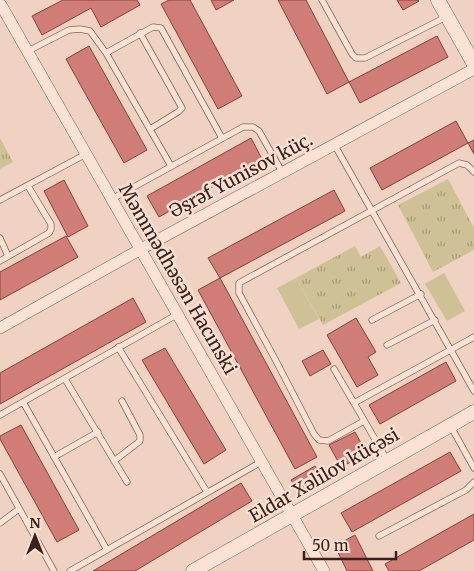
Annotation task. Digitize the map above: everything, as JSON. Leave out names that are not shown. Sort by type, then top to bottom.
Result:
[{"type":"street","points":[[438,0],[474,64]]},
{"type":"street","name":"Məmmədhəsən Hacınski","points":[[4,3],[28,51],[86,154],[324,571]]},
{"type":"street","name":"Əşrəf Yunisov küç.","points":[[0,328],[141,249],[474,69]]},
{"type":"street","name":"Eldar Xəlilov küçəsi","points":[[193,571],[474,412]]},
{"type":"lane","points":[[322,0],[356,58],[365,58],[448,16]]},
{"type":"lane","points":[[106,53],[153,26],[160,28],[222,138]]},
{"type":"lane","points":[[28,51],[68,30],[80,29],[90,32],[106,53],[171,166]]},
{"type":"lane","points":[[140,33],[182,108],[150,129]]},
{"type":"lane","points":[[112,199],[243,127],[253,127],[259,132],[282,172]]},
{"type":"lane","points":[[334,144],[474,390]]},
{"type":"lane","points":[[0,200],[86,154]]},
{"type":"lane","points":[[364,421],[328,441],[319,440],[314,434],[239,293],[238,283],[459,163],[467,164],[474,172]]},
{"type":"lane","points":[[0,261],[49,233],[51,229],[51,224],[28,186]]},
{"type":"lane","points":[[0,238],[8,256]]},
{"type":"lane","points":[[372,320],[421,294]]},
{"type":"lane","points":[[0,416],[178,314]]},
{"type":"lane","points":[[387,345],[435,320]]},
{"type":"lane","points":[[354,403],[474,337]]},
{"type":"lane","points":[[118,347],[207,492]]},
{"type":"lane","points":[[334,369],[387,461]]},
{"type":"lane","points":[[65,379],[127,482]]},
{"type":"lane","points":[[114,461],[140,441],[140,435],[122,401]]},
{"type":"lane","points":[[23,402],[106,550]]},
{"type":"lane","points":[[450,425],[474,468]]},
{"type":"lane","points":[[54,457],[98,432]]},
{"type":"lane","points":[[70,571],[262,461]]},
{"type":"lane","points":[[0,474],[54,571]]},
{"type":"lane","points":[[379,536],[466,490],[474,482]]},
{"type":"lane","points":[[0,523],[19,509]]},
{"type":"green space","points":[[0,138],[13,162],[0,169]]},
{"type":"green space","points":[[448,179],[474,228],[474,250],[433,272],[398,205]]},
{"type":"green space","points":[[355,246],[361,257],[380,246],[401,283],[323,325],[296,278]]},
{"type":"green space","points":[[444,273],[465,311],[447,321],[425,284]]},
{"type":"green space","points":[[296,278],[319,319],[299,329],[277,288]]},
{"type":"building","points":[[63,0],[137,0],[140,5],[101,27],[91,8],[42,35],[32,16]]},
{"type":"building","points":[[169,0],[190,0],[242,96],[218,109],[161,4]]},
{"type":"building","points":[[211,0],[234,0],[216,10]]},
{"type":"building","points":[[278,0],[306,0],[349,82],[327,94]]},
{"type":"building","points":[[397,0],[418,0],[419,1],[403,10]]},
{"type":"building","points":[[437,36],[448,57],[360,103],[349,82]]},
{"type":"building","points":[[89,46],[147,150],[124,163],[66,59]]},
{"type":"building","points":[[456,121],[468,143],[382,190],[370,168]]},
{"type":"building","points":[[251,138],[262,159],[159,217],[147,196]]},
{"type":"building","points":[[474,140],[474,154],[468,143]]},
{"type":"building","points":[[64,180],[88,226],[68,237],[44,191]]},
{"type":"building","points":[[334,190],[345,211],[220,278],[208,258]]},
{"type":"building","points":[[66,236],[78,257],[0,300],[0,272]]},
{"type":"building","points":[[220,278],[317,457],[295,469],[198,290]]},
{"type":"building","points":[[133,298],[146,322],[0,404],[0,373]]},
{"type":"building","points":[[356,318],[376,352],[368,357],[378,375],[357,387],[327,335]]},
{"type":"building","points":[[165,348],[226,450],[204,464],[142,360]]},
{"type":"building","points":[[323,350],[331,364],[310,376],[302,361]]},
{"type":"building","points":[[446,362],[456,381],[380,424],[369,405]]},
{"type":"building","points":[[21,425],[79,530],[57,542],[0,439],[0,436]]},
{"type":"building","points":[[355,432],[367,454],[341,467],[329,445]]},
{"type":"building","points":[[450,452],[461,471],[352,532],[341,513]]},
{"type":"building","points":[[315,466],[323,480],[300,494],[291,480]]},
{"type":"building","points":[[241,483],[252,501],[135,571],[93,571]]},
{"type":"building","points":[[474,514],[474,540],[419,571],[389,571],[385,564]]},
{"type":"building","points":[[355,535],[373,571],[347,571],[335,546]]}]
